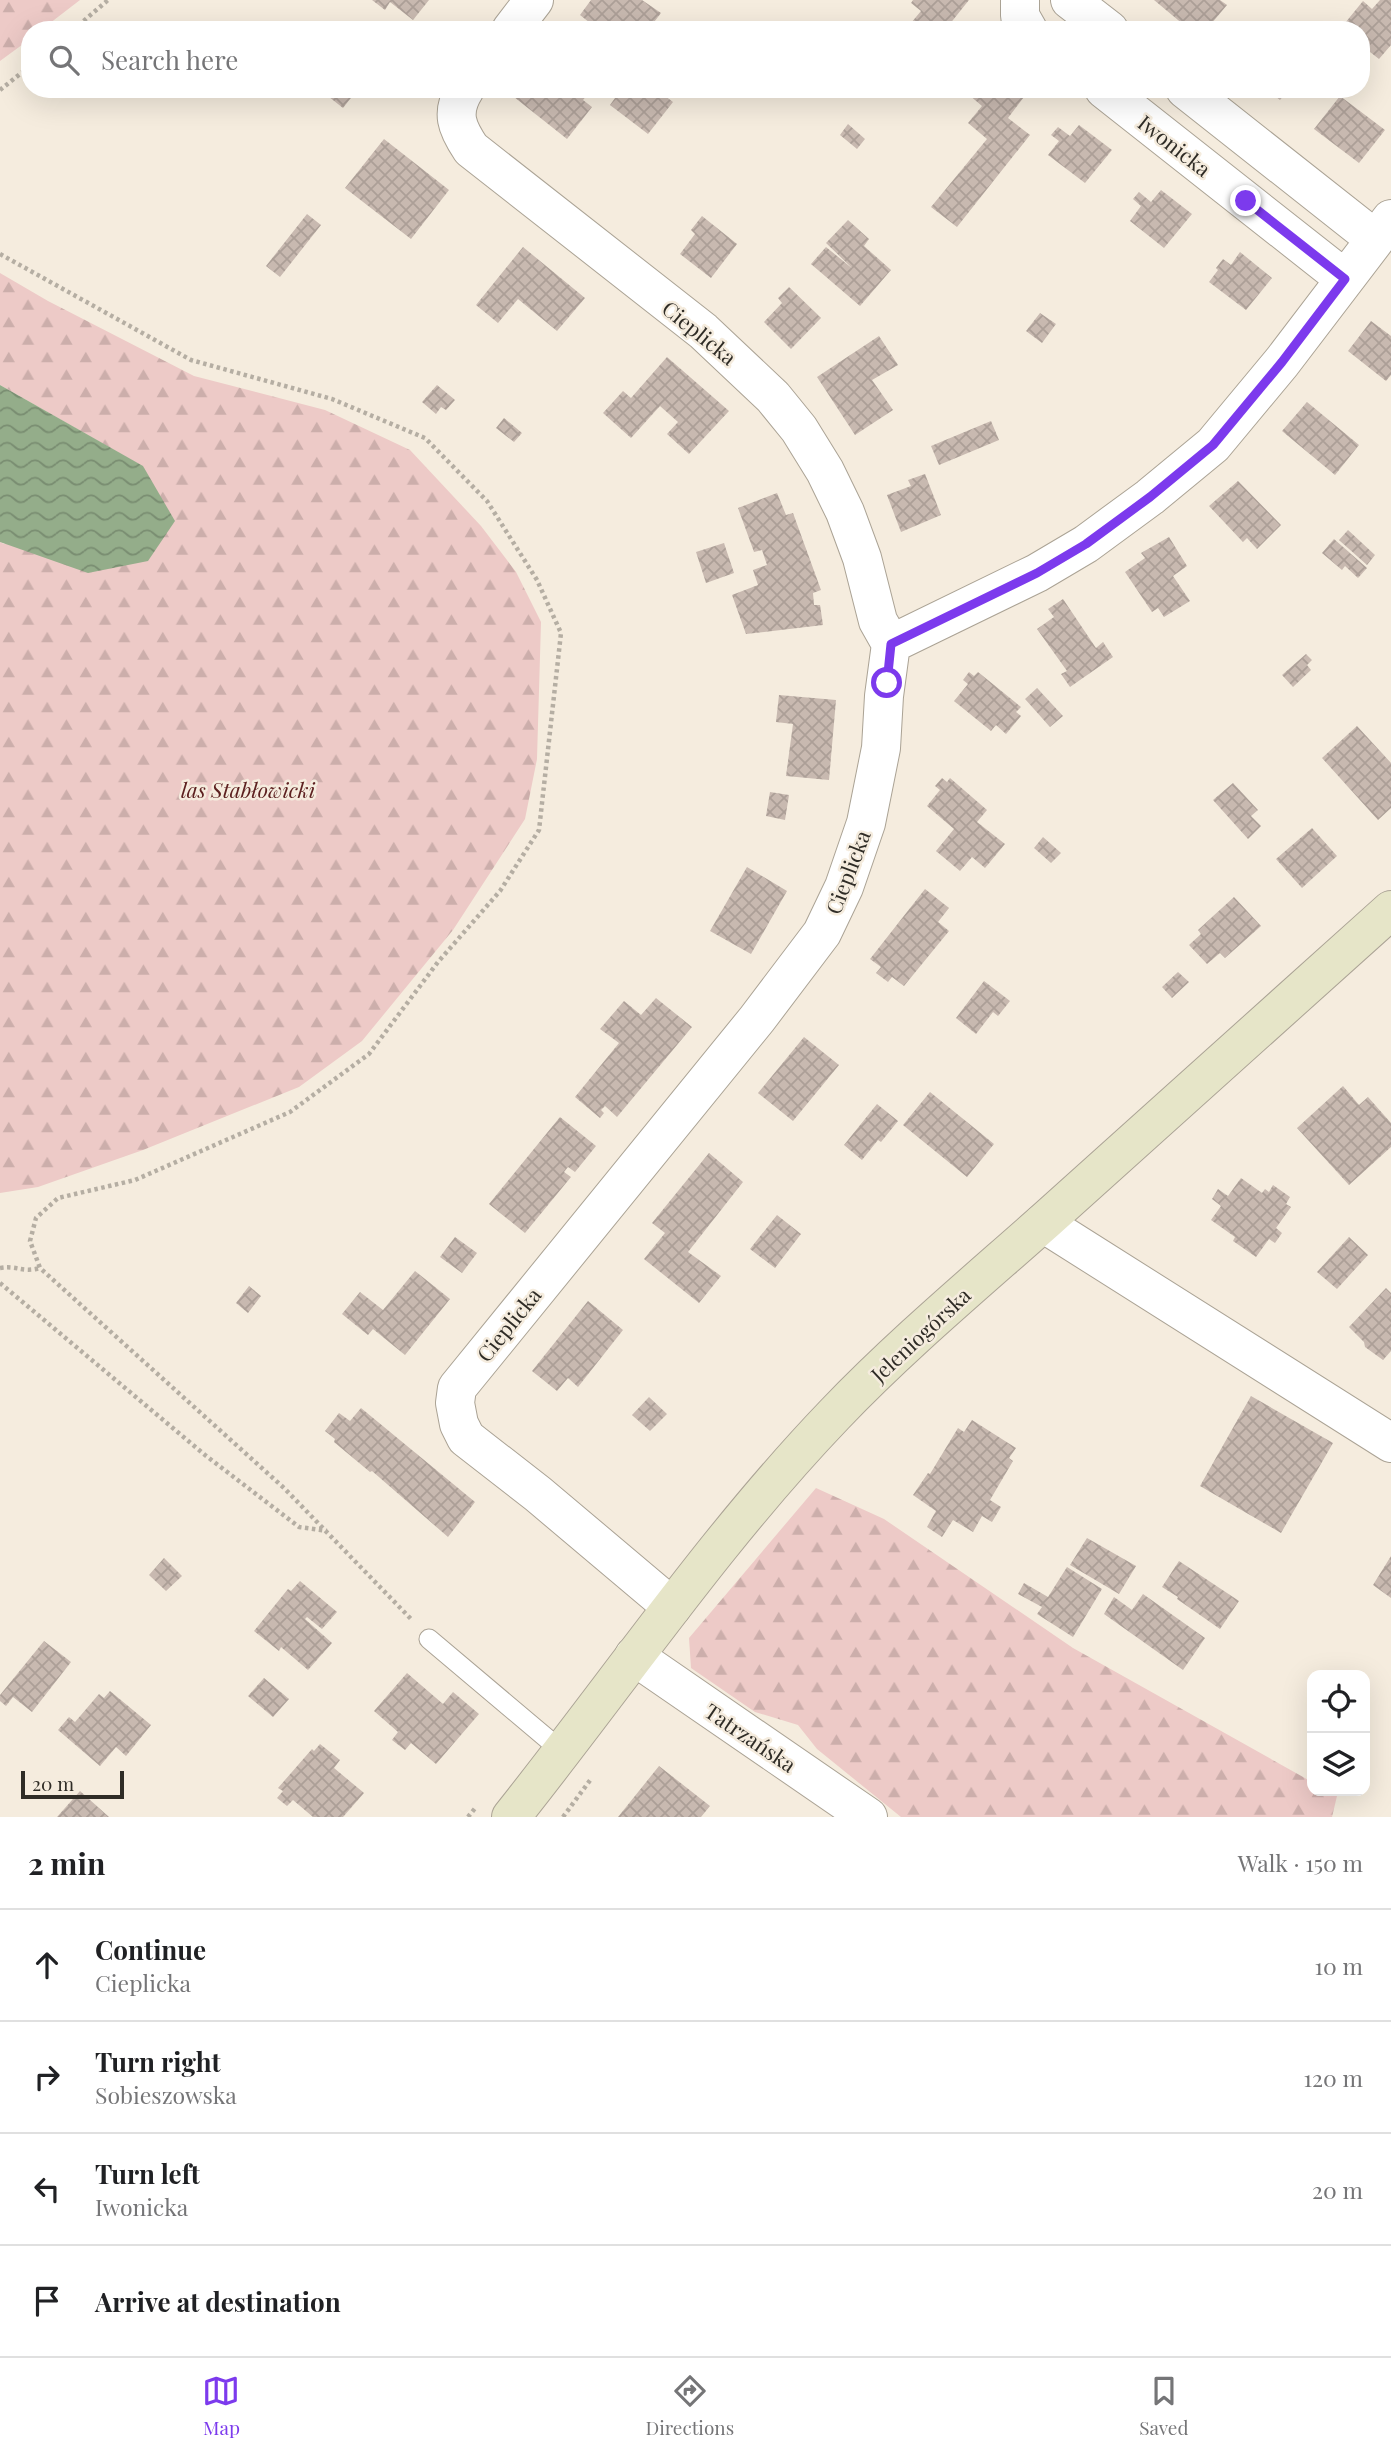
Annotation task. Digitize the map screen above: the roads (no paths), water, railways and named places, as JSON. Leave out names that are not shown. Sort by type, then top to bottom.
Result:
[{"type":"street","points":[[518,21],[534,0]]},
{"type":"street","points":[[1020,0],[1020,16],[1023,21]]},
{"type":"street","points":[[1070,0],[1097,21]]},
{"type":"street","name":"Cieplicka","points":[[461,98],[457,107],[457,127],[471,149],[703,331],[773,397],[799,429],[825,471],[845,512],[862,558],[878,621],[891,644],[881,748],[866,823],[844,887],[822,933],[757,1019],[457,1388],[455,1403],[459,1424],[466,1438],[558,1510],[672,1607]]},
{"type":"street","name":"Iwonicka","points":[[1115,98],[1345,279]]},
{"type":"street","points":[[891,644],[1037,573],[1086,544],[1150,497],[1213,445],[1282,362],[1383,229],[1198,98]]},
{"type":"street","name":"Jeleniogórska","points":[[511,1817],[672,1607],[755,1504],[835,1415],[914,1339],[1391,910]]},
{"type":"street","points":[[1043,1223],[1391,1443]]},
{"type":"street","name":"Tatrzańska","points":[[634,1656],[868,1817]]},
{"type":"lane","points":[[429,1639],[563,1752]]},
{"type":"water","points":[[0,385],[143,466],[175,521],[148,561],[88,573],[0,542]]},
{"type":"park label","name":"las Stabłowicki","points":[[248,789]]}]
